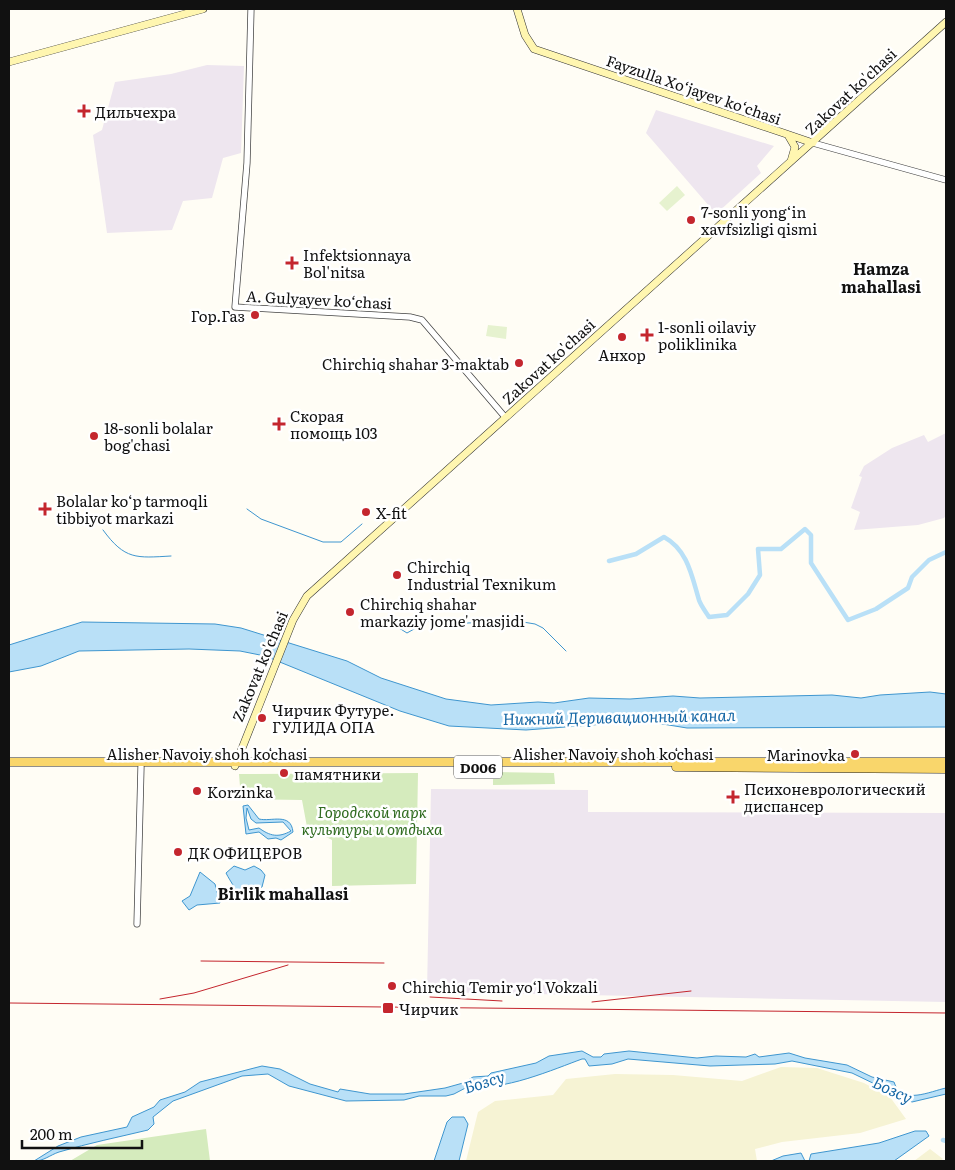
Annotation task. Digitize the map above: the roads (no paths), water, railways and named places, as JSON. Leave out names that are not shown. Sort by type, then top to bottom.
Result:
[{"type":"main road","points":[[9,62],[203,9]]},
{"type":"main road","name":"Fayzulla Xo‘jayev ko‘chasi","points":[[517,9],[525,35],[534,49],[814,143]]},
{"type":"main road","name":"Zakovat ko'chasi","points":[[235,764],[286,635],[299,608],[312,591],[814,143],[946,22]]},
{"type":"main road","points":[[787,134],[795,147],[791,163]]},
{"type":"main road","points":[[798,138],[801,154]]},
{"type":"main road","name":"Alisher Navoiy shoh koʻchasi","points":[[9,762],[141,764],[945,764]]},
{"type":"main road","name":"Alisher Navoiy shoh koʻchasi","points":[[9,767],[141,764]]},
{"type":"street","name":"A. Gulyayev ko‘chasi","points":[[251,9],[246,163],[235,307],[410,317],[422,320],[505,417]]},
{"type":"street","name":"Fayzulla Xo‘jayev ko‘chasi","points":[[814,143],[946,180]]},
{"type":"street","points":[[137,924],[141,764]]},
{"type":"water","name":"Нижний Деривационный канал","points":[[82,622],[215,624],[241,628],[347,661],[381,678],[446,699],[491,705],[538,702],[554,703],[589,698],[630,699],[673,696],[700,698],[832,695],[861,698],[930,692],[946,694],[946,727],[687,728],[644,721],[526,730],[449,726],[400,711],[265,656],[240,651],[189,649],[79,651],[41,666],[9,672],[9,645]]},
{"type":"water","points":[[248,805],[259,819],[280,819],[289,822],[293,832],[281,840],[276,838],[268,839],[259,832],[246,834],[243,806]],"holes":[[[247,808],[251,819],[256,823],[283,822],[291,831],[278,835],[267,833],[259,828],[249,830],[246,818]]]},
{"type":"water","points":[[234,866],[245,870],[254,866],[265,875],[262,887],[248,901],[239,900],[226,873]]},
{"type":"water","points":[[200,872],[215,884],[220,903],[197,905],[189,910],[182,901],[190,896]]},
{"type":"water","name":"Бозсу","points":[[582,1051],[593,1057],[629,1051],[697,1058],[716,1056],[746,1057],[755,1054],[759,1057],[789,1053],[805,1058],[847,1065],[872,1077],[894,1082],[898,1089],[910,1095],[925,1094],[946,1088],[946,1094],[912,1102],[852,1073],[792,1061],[775,1064],[710,1066],[628,1059],[612,1064],[589,1066],[585,1059],[582,1059],[543,1074],[511,1083],[497,1086],[473,1084],[446,1096],[419,1096],[404,1100],[346,1101],[289,1086],[268,1074],[242,1076],[173,1101],[153,1117],[154,1124],[148,1130],[70,1149],[34,1161],[58,1146],[81,1137],[127,1127],[132,1117],[154,1107],[160,1100],[185,1092],[200,1082],[262,1066],[280,1069],[310,1084],[338,1092],[340,1089],[370,1094],[404,1094],[445,1088],[463,1083],[473,1077],[488,1076],[491,1073],[536,1063],[549,1056]]},
{"type":"water","points":[[452,1117],[464,1117],[468,1124],[459,1161],[434,1161],[447,1122]]},
{"type":"water","points":[[915,1131],[926,1131],[929,1136],[894,1161],[809,1161],[811,1154],[879,1143]]},
{"type":"water","points":[[801,1153],[805,1161],[771,1161],[783,1156]]},
{"type":"waterway","points":[[247,509],[261,519],[323,542],[341,542],[362,524]]},
{"type":"waterway","points":[[609,561],[636,554],[664,537],[672,542],[684,557],[700,602],[709,617],[727,615],[748,594],[760,575],[758,549],[781,549],[805,529],[811,535],[811,563],[848,620],[876,609],[908,588],[912,577],[929,560],[946,552]]},
{"type":"waterway","points":[[103,530],[118,547],[132,555],[140,557],[171,556]]},
{"type":"waterway","points":[[392,619],[399,628],[407,633],[430,620],[442,619],[467,623],[517,621],[535,624],[543,628],[566,651]]},
{"type":"railway","points":[[201,961],[384,963]]},
{"type":"railway","points":[[160,999],[194,993],[288,965]]},
{"type":"railway","points":[[592,1002],[691,991]]},
{"type":"railway","points":[[430,997],[502,1001]]},
{"type":"railway","points":[[9,1003],[946,1013]]},
{"type":"place","name":"Дильчехра","points":[[84,111]]},
{"type":"place","name":"7-sonli yong‘in xavfsizligi qismi","points":[[691,220]]},
{"type":"place","name":"Infektsionnaya Bol'nitsa","points":[[292,263]]},
{"type":"place","name":"Гор.Газ","points":[[255,315]]},
{"type":"place","name":"1-sonli oilaviy poliklinika","points":[[647,335]]},
{"type":"place","name":"Анхор","points":[[622,337]]},
{"type":"place","name":"Chirchiq shahar 3-maktab","points":[[519,363]]},
{"type":"place","name":"Скорая помощь 103","points":[[279,424]]},
{"type":"place","name":"18-sonli bolalar bog'chasi","points":[[94,436]]},
{"type":"place","name":"Bolalar ko‘p tarmoqli tibbiyot markazi","points":[[45,509]]},
{"type":"place","name":"X-fit","points":[[366,512]]},
{"type":"place","name":"Chirchiq Industrial Texnikum","points":[[397,575]]},
{"type":"place","name":"Chirchiq shahar markaziy jome' masjidi","points":[[350,612]]},
{"type":"place","name":"Чирчик Футуре. ГУЛИДА ОПА","points":[[262,718]]},
{"type":"place","name":"Marinovka","points":[[855,754]]},
{"type":"place","name":"памятники","points":[[284,773]]},
{"type":"place","name":"Korzinka","points":[[197,791]]},
{"type":"place","name":"Психоневрологический диспансер","points":[[733,797]]},
{"type":"place","name":"ДК ОФИЦЕРОВ","points":[[178,852]]},
{"type":"place","name":"Chirchiq Temir yo‘l Vokzali","points":[[392,986]]},
{"type":"place","name":"Чирчик","points":[[388,1008]]},
{"type":"district","name":"Hamza mahallasi","points":[[881,277]]},
{"type":"district","name":"Birlik mahallasi","points":[[283,893]]},
{"type":"park label","name":"Городской парк культуры и отдыха","points":[[372,820]]}]
